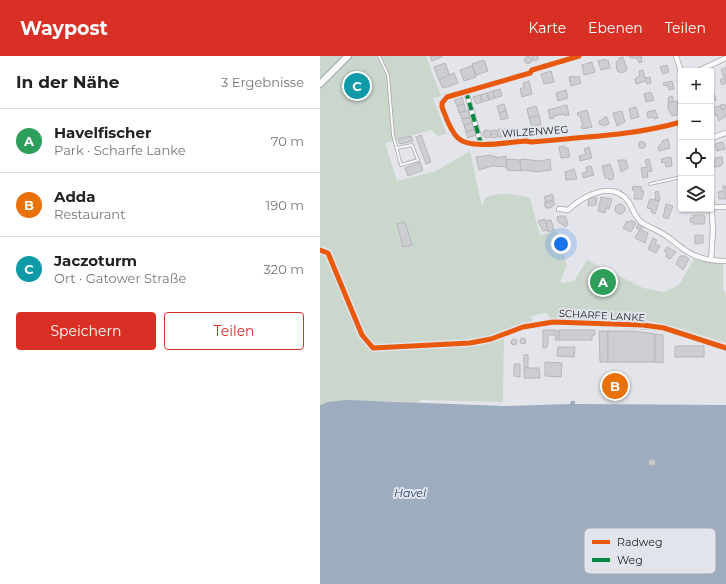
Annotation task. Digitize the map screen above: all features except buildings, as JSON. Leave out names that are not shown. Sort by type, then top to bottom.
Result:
[{"type":"main road","points":[[320,84],[348,56]]},
{"type":"street","points":[[481,144],[466,91],[530,73],[532,70],[579,56]]},
{"type":"street","points":[[676,56],[680,68]]},
{"type":"street","points":[[704,68],[726,58]]},
{"type":"street","name":"WILZENWEG","points":[[466,91],[447,97],[442,103],[442,107],[453,132],[458,139],[469,144],[526,140],[531,142],[615,135],[648,131],[678,123]]},
{"type":"street","points":[[714,137],[726,133]]},
{"type":"street","points":[[559,209],[568,210],[580,200],[592,194],[603,191],[617,193],[628,201],[641,222],[664,234],[687,252],[711,260],[726,261]]},
{"type":"street","points":[[714,207],[726,207]]},
{"type":"street","points":[[711,260],[712,212]]},
{"type":"street","name":"SCHARFE LANKE","points":[[546,322],[604,323],[664,328],[726,348]]},
{"type":"lane","points":[[379,56],[388,75],[393,136],[396,148],[402,166],[418,160],[412,145],[396,148]]},
{"type":"lane","points":[[650,184],[678,178]]},
{"type":"lane","points":[[533,325],[546,322]]},
{"type":"shaded area","points":[[320,56],[342,56],[320,80]]},
{"type":"shaded area","points":[[352,56],[426,56],[441,96],[433,98],[447,134],[438,136],[431,130],[385,143],[397,181],[436,171],[470,151],[482,207],[485,198],[496,194],[513,194],[530,198],[540,235],[557,231],[567,266],[560,281],[563,283],[574,281],[587,260],[643,288],[664,292],[679,285],[695,257],[723,263],[723,289],[726,295],[726,343],[678,328],[644,320],[592,315],[592,320],[551,319],[546,313],[531,316],[533,325],[504,333],[503,402],[421,400],[417,403],[394,401],[327,403],[320,405],[320,88]]},
{"type":"water","name":"Havel","points":[[347,400],[504,406],[570,404],[571,401],[575,401],[575,404],[726,405],[726,584],[320,584],[320,405],[328,402]]},
{"type":"marked path","points":[[466,91],[481,144]]},
{"type":"cycle path","points":[[579,56],[532,70],[530,73],[447,97],[442,103],[442,107],[448,124],[458,138],[464,142],[471,144],[490,144],[526,141],[531,142],[625,133],[663,127],[678,123]]},
{"type":"cycle path","points":[[320,250],[328,253],[362,335],[373,348],[470,343],[491,339],[523,327],[553,322],[643,325],[664,328],[726,348]]},
{"type":"place","name":"Jaczoturm","points":[[357,86]]},
{"type":"place","name":"Havelfischer","points":[[603,282]]},
{"type":"place","name":"Adda","points":[[615,386]]}]
